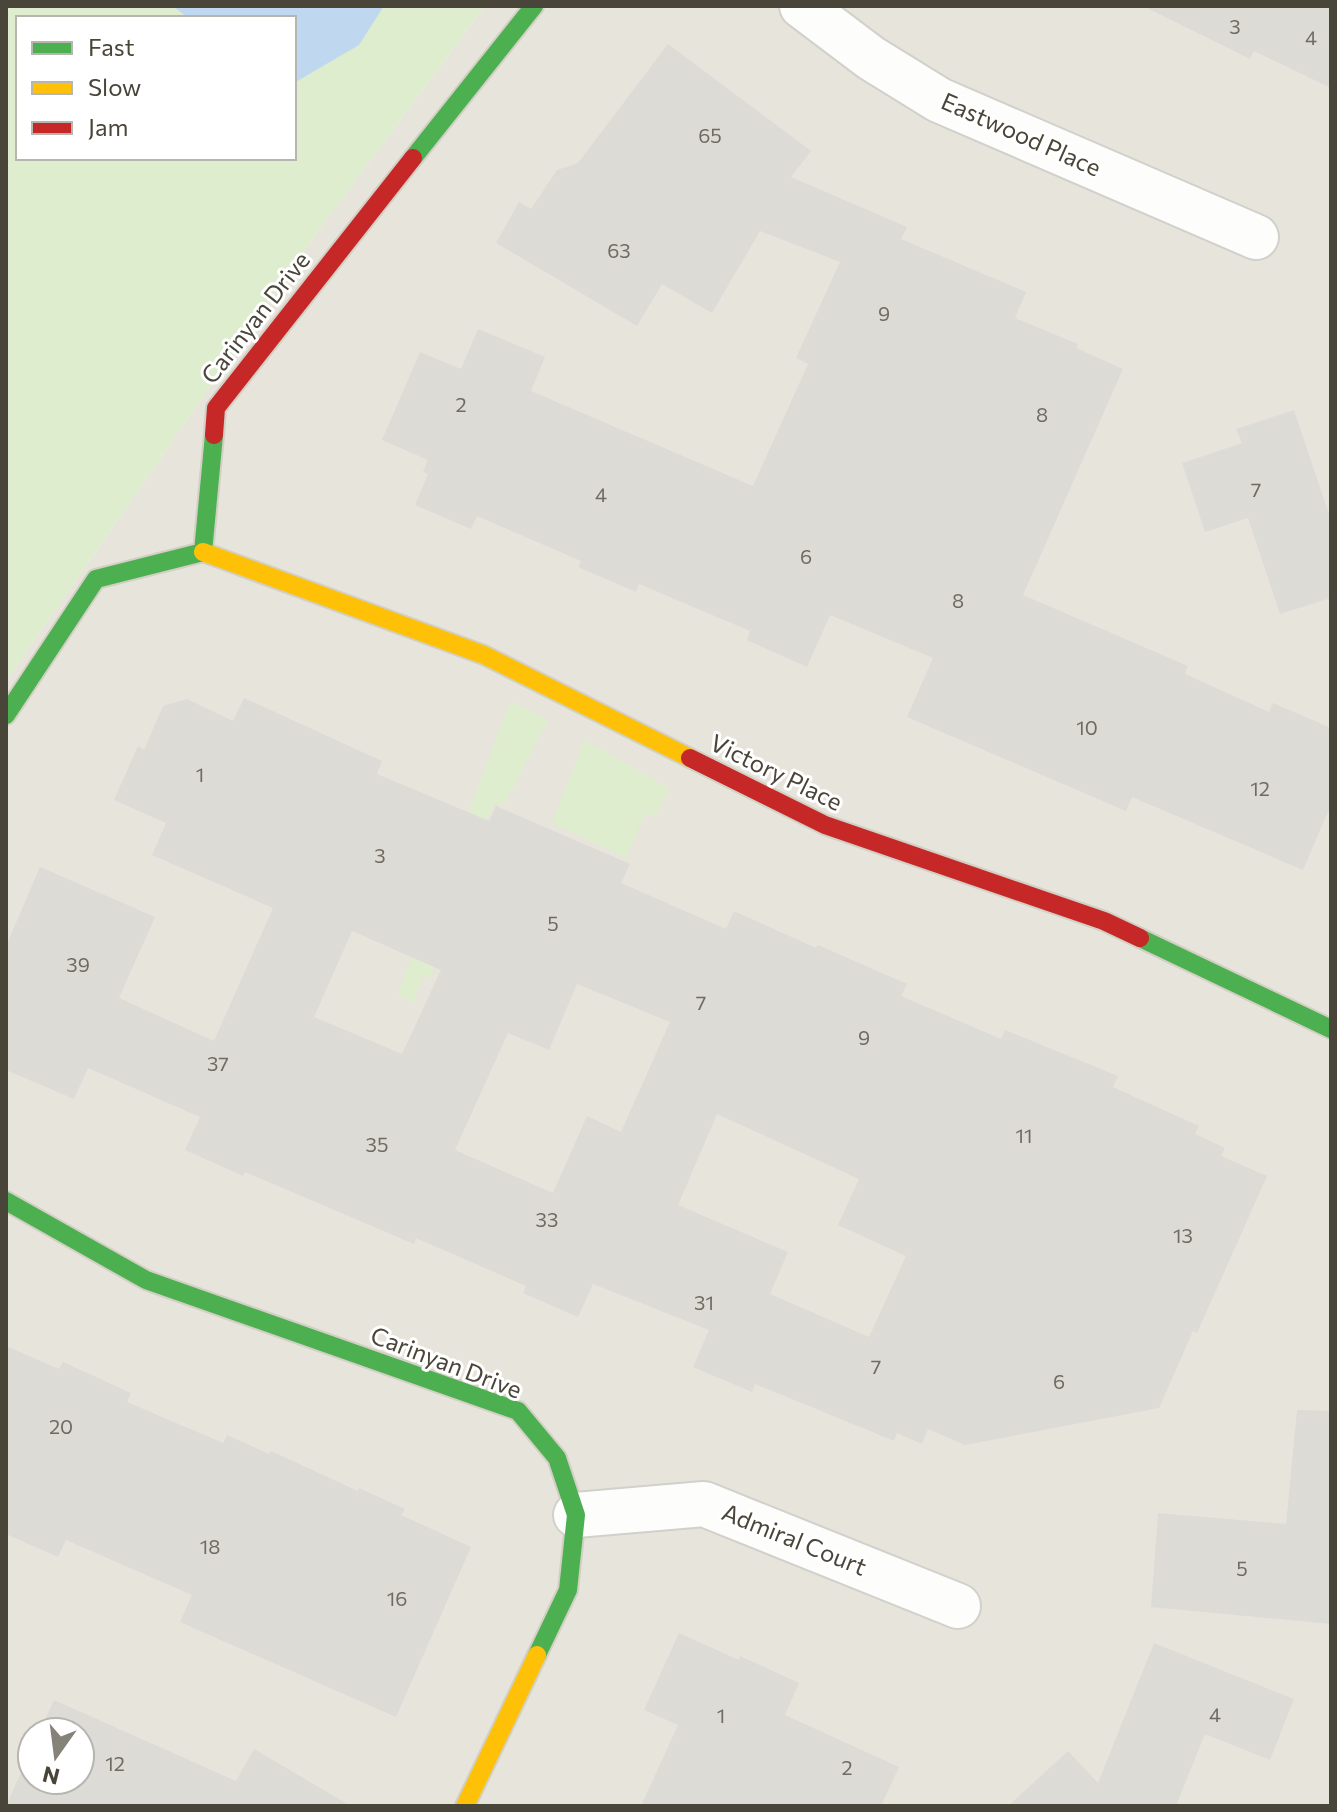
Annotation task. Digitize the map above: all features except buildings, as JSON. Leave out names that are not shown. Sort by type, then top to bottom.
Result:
[{"type":"street","name":"Carinyan Drive","points":[[203,552],[216,408],[534,6]]},
{"type":"street","name":"Eastwood Place","points":[[802,6],[871,58],[939,100],[1256,237]]},
{"type":"street","points":[[6,715],[96,579],[203,552]]},
{"type":"street","name":"Victory Place","points":[[203,552],[484,655],[825,825],[1104,921],[1331,1029]]},
{"type":"street","name":"Carinyan Drive","points":[[6,1201],[146,1280],[518,1411],[557,1458],[576,1515],[568,1590],[465,1806]]},
{"type":"street","name":"Admiral Court","points":[[576,1515],[704,1504],[958,1606]]},
{"type":"shaded area","points":[[485,6],[1331,6],[1331,1806],[6,1806],[6,681],[318,231]]},
{"type":"green space","points":[[6,6],[485,6],[318,231],[6,681]]},
{"type":"green space","points":[[511,701],[548,720],[504,805],[495,803],[487,819],[468,813]]},
{"type":"green space","points":[[584,740],[669,788],[657,814],[644,815],[626,858],[552,823]]},
{"type":"green space","points":[[466,822],[457,911],[430,978],[423,976],[413,1002],[397,995]]},
{"type":"water","points":[[173,6],[384,6],[359,45],[296,82],[296,16],[186,16]]},
{"type":"traffic: fast","points":[[413,158],[534,6]]},
{"type":"traffic: fast","points":[[6,715],[96,579],[203,552],[214,435]]},
{"type":"traffic: fast","points":[[1140,938],[1331,1029]]},
{"type":"traffic: fast","points":[[6,1201],[146,1280],[518,1411],[557,1458],[576,1515],[568,1590],[537,1655]]},
{"type":"traffic: slow","points":[[203,552],[484,655],[690,758]]},
{"type":"traffic: slow","points":[[465,1806],[537,1655]]},
{"type":"traffic: jam","points":[[214,435],[216,408],[413,158]]},
{"type":"traffic: jam","points":[[690,758],[825,825],[1104,921],[1140,938]]}]
